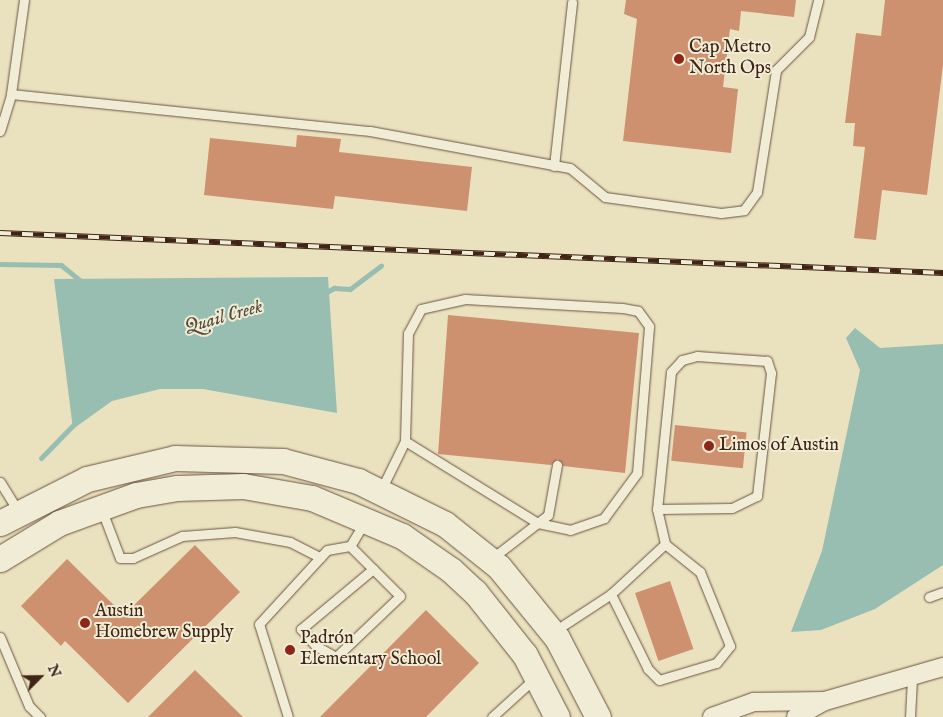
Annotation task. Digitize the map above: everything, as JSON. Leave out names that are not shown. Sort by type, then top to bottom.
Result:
[{"type":"main road","points":[[33,537],[9,517],[87,479],[175,458],[283,461],[380,490],[446,524],[491,559],[553,632],[598,717]]},
{"type":"main road","points":[[0,559],[33,537],[100,506],[178,488],[243,486],[312,498],[367,518],[427,551],[475,592],[537,676],[557,717]]},
{"type":"main road","points":[[367,518],[380,490]]},
{"type":"street","points":[[712,717],[754,702],[825,701],[912,678],[943,667]]},
{"type":"street","points":[[796,717],[825,701]]},
{"type":"lane","points":[[0,132],[11,94],[24,0]]},
{"type":"lane","points":[[11,94],[370,131],[570,168],[605,197],[721,213],[744,210],[757,192],[776,70],[809,37],[818,0]]},
{"type":"lane","points":[[554,166],[572,2]]},
{"type":"lane","points":[[380,490],[405,441],[408,334],[421,309],[465,299],[638,311],[649,326],[637,474],[604,518],[570,530],[538,522],[405,441]]},
{"type":"lane","points":[[611,594],[648,668],[660,680],[716,664],[730,646],[710,590],[682,553],[665,544],[657,509],[671,372],[682,360],[697,356],[766,361],[771,373],[757,496],[732,508],[657,509]]},
{"type":"lane","points":[[491,559],[548,515],[557,466]]},
{"type":"lane","points":[[0,482],[9,517]]},
{"type":"lane","points":[[100,506],[120,558],[133,558],[182,536],[235,532],[290,542],[320,558]]},
{"type":"lane","points":[[288,717],[259,624],[327,550],[350,546],[367,518]]},
{"type":"lane","points":[[553,632],[611,594],[665,544]]},
{"type":"lane","points":[[350,546],[373,569],[400,596],[336,656],[316,646],[301,629],[373,569]]},
{"type":"lane","points":[[929,597],[943,592]]},
{"type":"lane","points":[[0,637],[29,706],[40,717]]},
{"type":"lane","points":[[492,717],[537,676]]},
{"type":"lane","points":[[910,717],[912,678]]},
{"type":"water","points":[[328,277],[337,413],[203,389],[160,389],[112,401],[73,429],[54,279]]},
{"type":"water","points":[[855,328],[880,348],[943,344],[943,565],[875,609],[821,630],[791,632],[822,551],[860,370],[846,338]]},
{"type":"building","name":"Cap Metro North Ops","points":[[626,0],[796,0],[794,17],[741,11],[739,31],[730,29],[723,87],[738,89],[731,153],[623,141],[637,19],[624,14]]},
{"type":"building","points":[[885,0],[943,0],[943,65],[927,195],[882,190],[876,240],[854,238],[865,147],[853,146],[855,123],[845,123],[856,33],[881,36]]},
{"type":"building","points":[[297,135],[341,139],[339,152],[472,167],[467,211],[335,196],[333,209],[204,195],[210,138],[296,147]]},
{"type":"building","points":[[448,315],[639,333],[625,473],[563,466],[558,459],[551,465],[438,454]]},
{"type":"building","name":"Limos of Austin","points":[[675,425],[747,433],[743,468],[671,461]]},
{"type":"building","points":[[195,545],[240,592],[128,703],[65,641],[61,646],[21,606],[67,559],[124,615]]},
{"type":"building","points":[[670,581],[693,649],[658,661],[635,593]]},
{"type":"building","points":[[426,610],[479,663],[426,717],[320,717]]},
{"type":"building","points":[[195,670],[243,717],[148,717]]},
{"type":"waterway","points":[[0,264],[61,265],[83,283]]},
{"type":"waterway","name":"Quail Creek","points":[[323,294],[334,288],[350,289],[381,266]]},
{"type":"waterway","name":"Quail Creek","points":[[41,458],[76,422]]},
{"type":"railway","points":[[0,233],[943,273]]},
{"type":"place","name":"Cap Metro North Ops","points":[[679,59]]},
{"type":"place","name":"Limos of Austin","points":[[709,446]]},
{"type":"place","name":"Austin Homebrew Supply","points":[[85,623]]},
{"type":"place","name":"Padrón Elementary School","points":[[290,650]]}]
